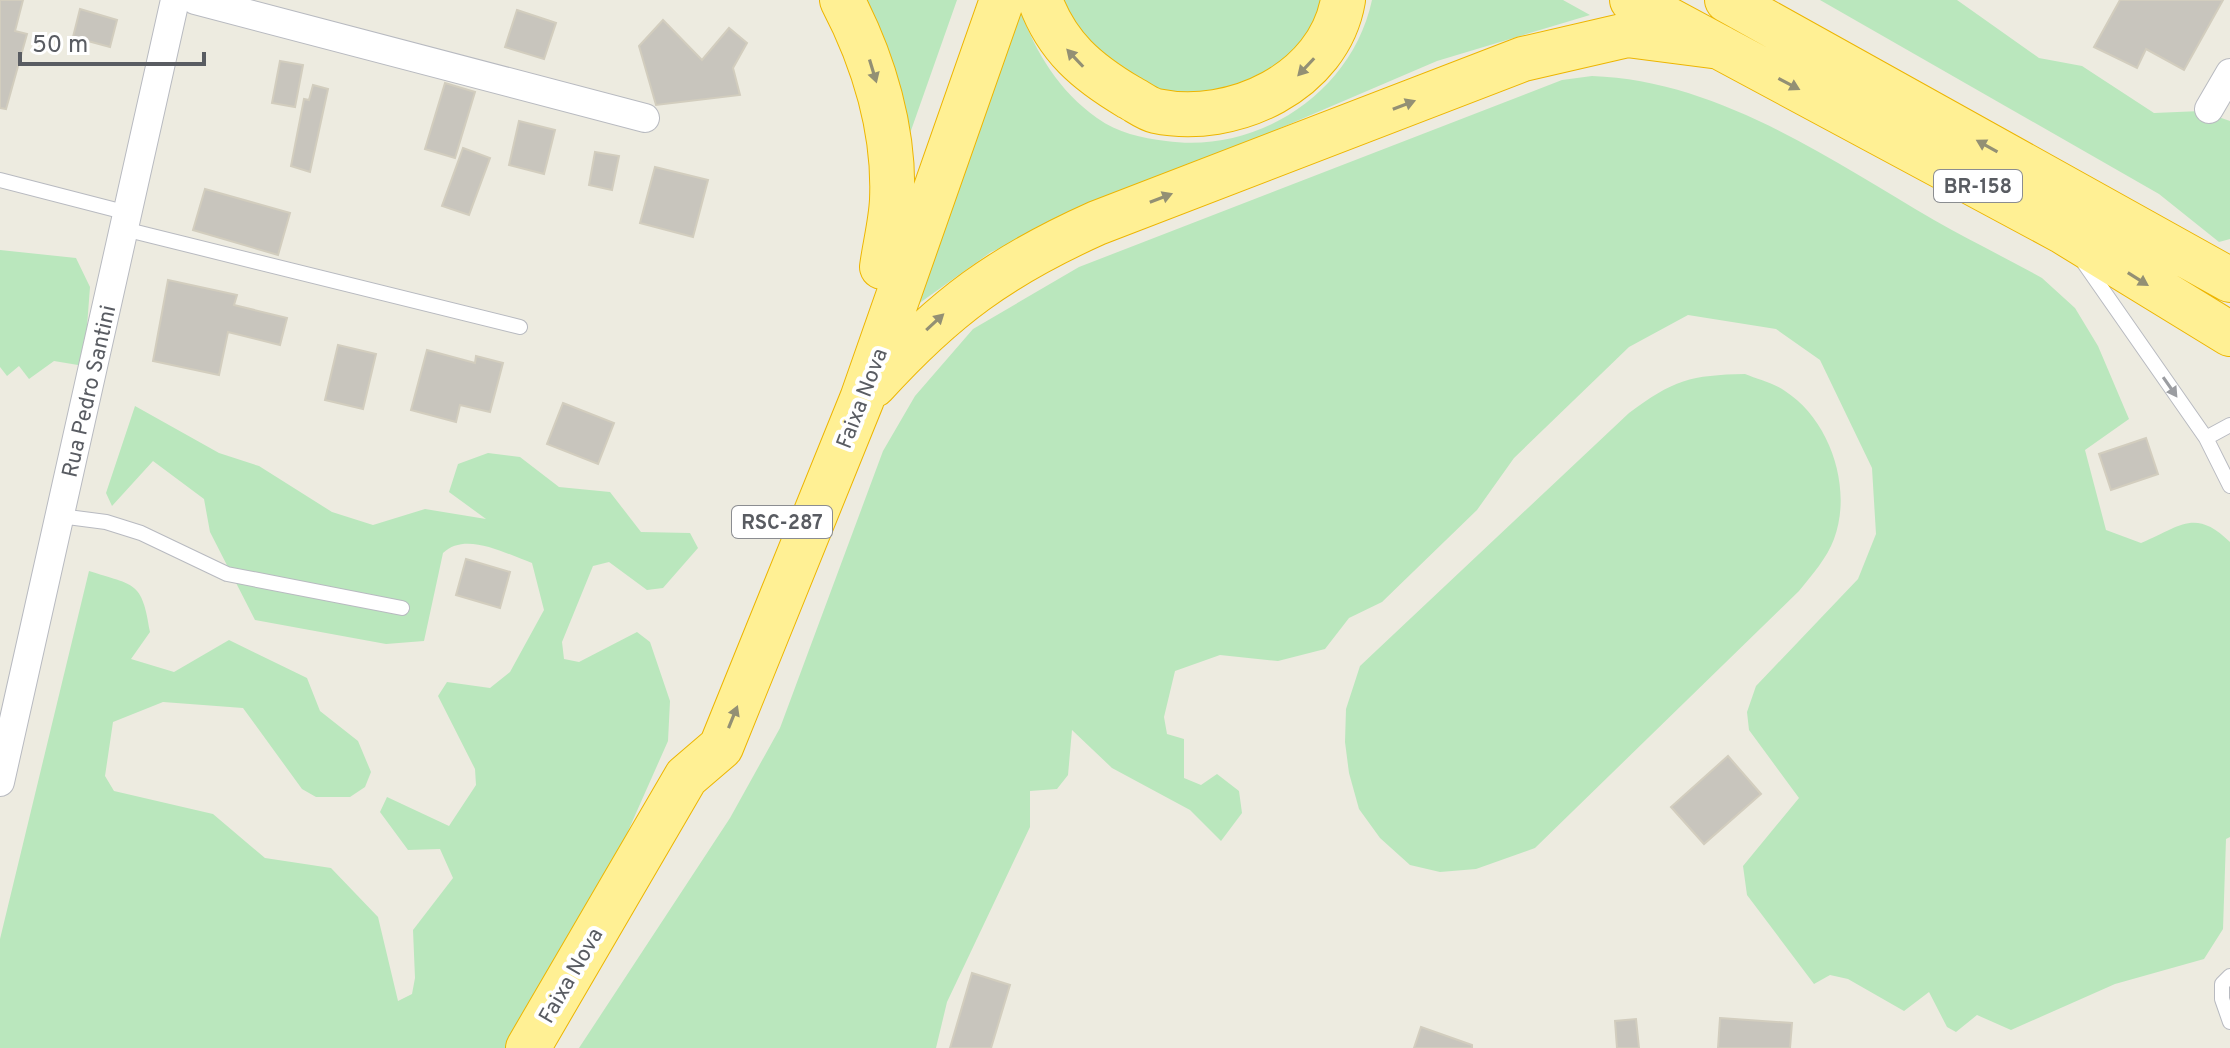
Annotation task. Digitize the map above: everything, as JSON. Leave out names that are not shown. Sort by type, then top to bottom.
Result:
[{"type":"highway","points":[[842,0],[873,68],[882,101],[892,200],[882,267]]},
{"type":"highway","name":"Faixa Nova","points":[[686,777],[693,740],[825,417],[977,0]]},
{"type":"highway","name":"Faixa Nova","points":[[528,1048],[686,777],[721,747],[862,399],[1002,0]]},
{"type":"highway","points":[[1040,0],[1059,41],[1086,71],[1153,111],[1181,113],[1228,108],[1259,100],[1283,88],[1305,71],[1325,44],[1343,0]]},
{"type":"highway","name":"BR-158","points":[[1632,0],[2062,231],[2230,334]]},
{"type":"highway","name":"BR-158","points":[[1727,0],[2230,280]]},
{"type":"highway","points":[[1780,0],[1816,49]]},
{"type":"highway","points":[[862,399],[910,346],[969,293],[1034,251],[1097,223],[1523,59],[1627,35],[1720,47]]},
{"type":"street","name":"Rua Pedro Santini","points":[[0,782],[8,714],[60,516],[175,0]]},
{"type":"street","points":[[195,0],[645,118]]},
{"type":"street","points":[[2209,109],[2230,73]]},
{"type":"lane","points":[[0,180],[126,221],[520,327]]},
{"type":"lane","points":[[2062,231],[2206,438],[2230,486]]},
{"type":"lane","points":[[2206,438],[2230,425]]},
{"type":"lane","points":[[60,516],[106,522],[141,533],[227,574],[402,608]]},
{"type":"lane","points":[[2230,976],[2222,984],[2222,999],[2230,1022]]},
{"type":"green space","points":[[854,0],[957,0],[902,156]]},
{"type":"green space","points":[[1058,0],[1324,0],[1322,29],[1271,75],[1189,105],[1138,89],[1082,36]]},
{"type":"green space","points":[[1372,0],[1563,0],[1590,15],[1437,61],[991,252],[914,307],[1020,10],[1050,70],[1071,96],[1097,118],[1113,128],[1139,136],[1200,142],[1234,138],[1266,127],[1296,110],[1322,89],[1344,63],[1361,33]]},
{"type":"green space","points":[[1820,0],[1957,0],[2039,58],[2082,66],[2154,113],[2201,111],[2230,121],[2230,239],[2219,242],[2159,194]]},
{"type":"green space","points":[[1592,76],[1638,81],[1684,92],[1728,107],[1771,127],[2042,278],[2075,308],[2098,346],[2129,419],[2085,450],[2106,530],[2141,543],[2178,526],[2197,523],[2207,525],[2230,542],[2230,837],[2226,839],[2223,929],[2204,959],[2115,984],[2011,1030],[1977,1015],[1956,1032],[1947,1027],[1929,992],[1904,1011],[1848,979],[1830,975],[1814,984],[1747,895],[1743,866],[1799,798],[1749,730],[1747,712],[1756,686],[1858,579],[1876,534],[1872,468],[1820,360],[1776,329],[1688,315],[1629,347],[1514,458],[1477,510],[1382,602],[1349,618],[1325,649],[1278,661],[1220,655],[1175,671],[1164,717],[1167,734],[1184,739],[1184,778],[1201,785],[1217,774],[1239,791],[1242,813],[1221,841],[1190,810],[1112,768],[1072,730],[1068,775],[1057,789],[1030,791],[1030,827],[947,1002],[936,1048],[579,1048],[730,818],[780,728],[883,451],[915,396],[973,329],[1079,267],[1562,80]]},
{"type":"green space","points":[[0,250],[76,258],[90,287],[84,366],[54,361],[29,379],[19,366],[7,376],[0,367]]},
{"type":"green space","points":[[1745,374],[1771,383],[1801,404],[1814,419],[1834,457],[1841,498],[1839,519],[1834,539],[1823,560],[1799,591],[1535,848],[1476,869],[1440,872],[1410,865],[1380,838],[1359,809],[1349,773],[1345,742],[1346,709],[1360,666],[1629,413],[1671,386],[1696,378]]},
{"type":"green space","points":[[135,406],[219,453],[259,466],[332,512],[373,525],[425,509],[486,519],[449,492],[458,464],[488,453],[520,457],[559,487],[610,492],[641,532],[690,533],[698,548],[663,588],[647,590],[609,562],[593,566],[562,642],[564,659],[579,662],[637,632],[650,642],[670,701],[668,741],[609,874],[570,931],[508,1048],[0,1048],[0,939],[89,571],[126,583],[134,588],[144,603],[150,632],[131,659],[174,672],[229,640],[307,678],[320,711],[358,741],[371,772],[365,787],[350,797],[316,797],[302,789],[243,708],[163,702],[113,722],[105,776],[114,791],[213,814],[265,858],[331,868],[378,917],[398,1001],[412,994],[415,978],[413,930],[453,878],[440,849],[408,850],[380,812],[387,797],[449,826],[476,785],[475,769],[438,696],[447,682],[490,688],[510,672],[544,610],[532,563],[486,546],[463,544],[443,553],[424,641],[386,644],[255,620],[210,532],[204,499],[153,461],[112,506],[106,493]]},
{"type":"building","points":[[0,0],[23,0],[15,31],[27,34],[6,109],[0,108]]},
{"type":"building","points":[[2120,0],[2223,0],[2184,70],[2146,49],[2137,68],[2094,47]]},
{"type":"building","points":[[80,9],[117,20],[110,47],[73,37]]},
{"type":"building","points":[[517,10],[556,23],[544,59],[505,47]]},
{"type":"building","points":[[663,20],[702,60],[729,28],[747,43],[733,68],[740,95],[656,105],[639,46]]},
{"type":"building","points":[[280,61],[303,65],[295,107],[272,103]]},
{"type":"building","points":[[445,83],[475,92],[455,158],[425,149]]},
{"type":"building","points":[[313,85],[328,89],[310,172],[291,166],[304,99],[309,100]]},
{"type":"building","points":[[519,121],[555,130],[544,174],[509,165]]},
{"type":"building","points":[[463,148],[490,158],[469,215],[442,206]]},
{"type":"building","points":[[595,152],[619,156],[612,190],[589,185]]},
{"type":"building","points":[[655,167],[708,180],[693,237],[640,223]]},
{"type":"building","points":[[205,189],[290,213],[278,255],[193,230]]},
{"type":"building","points":[[168,280],[237,295],[234,305],[287,318],[280,345],[228,332],[219,375],[153,361]]},
{"type":"building","points":[[338,345],[376,354],[363,409],[325,400]]},
{"type":"building","points":[[427,350],[475,363],[476,356],[503,363],[490,412],[460,405],[456,422],[411,410]]},
{"type":"building","points":[[563,403],[614,423],[598,464],[547,444]]},
{"type":"building","points":[[2146,438],[2158,474],[2111,490],[2099,454]]},
{"type":"building","points":[[466,559],[510,572],[500,608],[456,595]]},
{"type":"building","points":[[1728,756],[1761,794],[1704,844],[1671,807]]},
{"type":"building","points":[[972,973],[1010,985],[991,1048],[950,1048]]},
{"type":"building","points":[[1720,1018],[1792,1023],[1790,1048],[1718,1048]]},
{"type":"building","points":[[1636,1019],[1639,1048],[1617,1048],[1615,1021]]},
{"type":"building","points":[[1421,1027],[1472,1045],[1472,1048],[1414,1048]]}]
